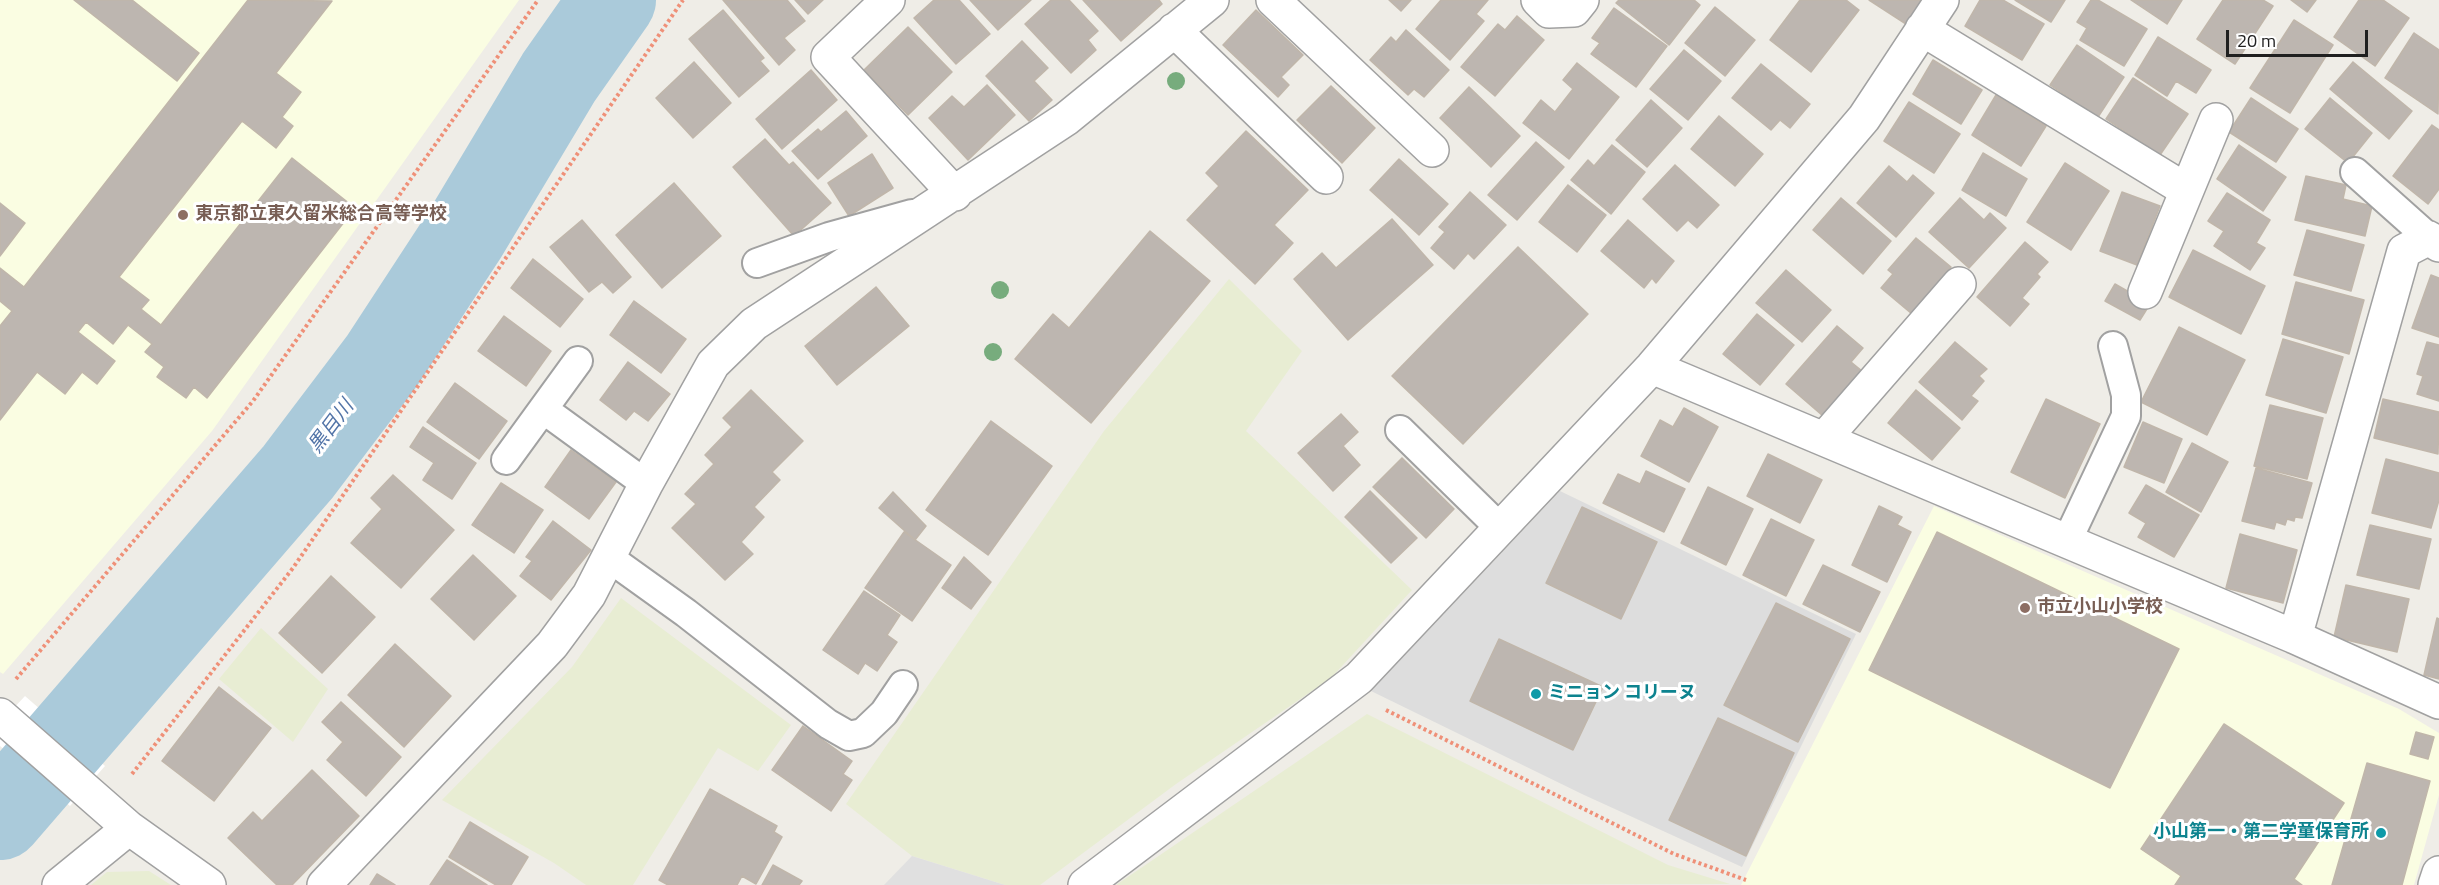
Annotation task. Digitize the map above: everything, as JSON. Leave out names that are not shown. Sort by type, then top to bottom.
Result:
[{"type":"street","points":[[888,0],[828,57],[943,202]]},
{"type":"street","points":[[1273,0],[1431,150]]},
{"type":"street","points":[[1538,0],[1549,11],[1574,10],[1582,0]]},
{"type":"street","points":[[1085,885],[1359,678],[1652,368],[1864,118],[1942,0]]},
{"type":"street","points":[[324,885],[552,645],[589,595],[645,484],[713,364],[754,324],[943,202],[1066,119],[1206,2]]},
{"type":"street","points":[[1922,29],[2186,190]]},
{"type":"street","points":[[1174,30],[1326,177]]},
{"type":"street","points":[[2145,292],[2216,120]]},
{"type":"street","points":[[2295,637],[2404,251],[2434,242]]},
{"type":"street","points":[[1824,440],[1959,284]]},
{"type":"street","points":[[1652,368],[2295,637],[2439,702]]},
{"type":"street","points":[[2,716],[118,818],[209,885]]},
{"type":"street","points":[[59,885],[118,818]]},
{"type":"street","points":[[2435,885],[2439,873]]},
{"type":"lane","points":[[2355,172],[2434,242]]},
{"type":"lane","points":[[757,263],[829,237],[943,202]]},
{"type":"lane","points":[[2067,541],[2126,416],[2126,395],[2113,346]]},
{"type":"lane","points":[[506,460],[578,361]]},
{"type":"lane","points":[[543,409],[645,484]]},
{"type":"lane","points":[[1400,430],[1500,528]]},
{"type":"lane","points":[[608,557],[686,613],[828,724],[849,736],[863,733],[884,713],[903,685]]},
{"type":"path","points":[[15,680],[253,401],[538,0]]},
{"type":"path","points":[[118,818],[682,0]]},
{"type":"path","points":[[1345,690],[1674,854],[1746,880]]},
{"type":"shaded area","name":"東京都立東久留米総合高等学校","points":[[0,0],[519,0],[212,431],[3,674],[0,672]]},
{"type":"shaded area","points":[[1229,279],[1302,351],[1246,431],[1412,590],[1331,678],[1176,784],[1040,885],[1005,885],[912,856],[846,804],[1104,431]]},
{"type":"shaded area","points":[[1560,491],[1856,634],[1742,867],[1582,794],[1371,691]]},
{"type":"shaded area","name":"市立小山小学校","points":[[1934,506],[2399,709],[2439,733],[2439,795],[2414,885],[1741,885]]},
{"type":"shaded area","points":[[621,598],[791,725],[758,771],[718,748],[633,885],[586,885],[554,863],[442,800],[572,667]]},
{"type":"shaded area","points":[[261,628],[328,689],[293,742],[219,679]]},
{"type":"shaded area","points":[[1367,714],[1668,865],[1730,884],[1116,885]]},
{"type":"shaded area","points":[[912,856],[1005,885],[884,885]]},
{"type":"shaded area","points":[[149,871],[171,885],[91,885],[107,872]]},
{"type":"pier","points":[[25,696],[105,766],[70,806],[0,746],[0,723]]},
{"type":"building","points":[[74,0],[132,0],[199,53],[177,81]]},
{"type":"building","points":[[248,0],[332,1],[276,73],[301,92],[282,117],[293,126],[276,148],[242,121],[119,277],[149,300],[141,309],[161,325],[292,158],[355,208],[207,398],[194,387],[186,398],[157,377],[164,367],[145,352],[152,344],[128,325],[113,344],[86,322],[78,332],[115,361],[97,384],[82,372],[65,394],[37,372],[0,420],[0,326],[12,311],[0,301],[0,268],[24,287]]},
{"type":"building","points":[[723,0],[787,0],[805,21],[784,38],[795,50],[779,65]]},
{"type":"building","points":[[795,0],[823,0],[808,14]]},
{"type":"building","points":[[934,0],[959,0],[990,34],[956,64],[914,18]]},
{"type":"building","points":[[970,0],[1031,0],[998,30]]},
{"type":"building","points":[[1051,0],[1069,0],[1098,31],[1088,40],[1096,50],[1071,73],[1025,24]]},
{"type":"building","points":[[1083,0],[1159,0],[1162,4],[1121,41]]},
{"type":"building","points":[[1389,0],[1411,0],[1401,11]]},
{"type":"building","points":[[1441,0],[1488,0],[1476,14],[1484,21],[1450,60],[1416,29]]},
{"type":"building","points":[[1619,0],[1694,0],[1700,5],[1669,45],[1616,3]]},
{"type":"building","points":[[1800,0],[1846,0],[1859,10],[1811,72],[1770,40]]},
{"type":"building","points":[[1869,0],[1922,0],[1906,24]]},
{"type":"building","points":[[1980,0],[2003,0],[2044,24],[2022,60],[1965,26]]},
{"type":"building","points":[[2015,0],[2065,0],[2051,22]]},
{"type":"building","points":[[2091,0],[2098,0],[2147,29],[2124,66],[2080,40],[2087,28],[2077,22]]},
{"type":"building","points":[[2131,0],[2182,0],[2167,24]]},
{"type":"building","points":[[2223,0],[2263,0],[2273,6],[2235,64],[2197,39]]},
{"type":"building","points":[[2291,0],[2316,0],[2307,12]]},
{"type":"building","points":[[2359,0],[2383,0],[2409,18],[2375,66],[2334,37]]},
{"type":"building","points":[[1715,7],[1755,40],[1725,76],[1685,43]]},
{"type":"building","points":[[1614,8],[1667,46],[1636,87],[1591,54],[1600,43],[1592,38]]},
{"type":"building","points":[[723,10],[764,58],[760,61],[769,71],[739,97],[689,39]]},
{"type":"building","points":[[1256,10],[1303,55],[1281,77],[1289,85],[1278,97],[1223,45]]},
{"type":"building","points":[[1517,16],[1544,40],[1495,96],[1461,67],[1498,24],[1505,30]]},
{"type":"building","points":[[2294,20],[2333,45],[2290,113],[2250,88]]},
{"type":"building","points":[[908,27],[952,72],[908,115],[864,70]]},
{"type":"building","points":[[1406,30],[1449,70],[1424,97],[1414,89],[1408,95],[1370,60],[1391,37],[1396,42]]},
{"type":"building","points":[[2414,33],[2439,50],[2438,114],[2385,78]]},
{"type":"building","points":[[2158,37],[2211,70],[2196,93],[2176,81],[2167,96],[2135,75]]},
{"type":"building","points":[[1022,41],[1048,68],[1034,81],[1052,100],[1029,121],[986,76]]},
{"type":"building","points":[[2077,45],[2124,77],[2098,117],[2050,85]]},
{"type":"building","points":[[1684,50],[1721,81],[1688,120],[1650,89]]},
{"type":"building","points":[[1933,60],[1982,90],[1961,124],[1913,94]]},
{"type":"building","points":[[694,62],[731,103],[693,138],[656,98]]},
{"type":"building","points":[[2353,62],[2412,111],[2389,139],[2330,89]]},
{"type":"building","points":[[1577,63],[1619,97],[1569,159],[1523,123],[1541,100],[1555,112],[1573,89],[1563,80]]},
{"type":"building","points":[[1761,64],[1810,104],[1790,128],[1780,120],[1771,130],[1732,98]]},
{"type":"building","points":[[811,70],[837,100],[782,149],[756,119]]},
{"type":"building","points":[[2133,78],[2188,114],[2160,155],[2106,119]]},
{"type":"building","points":[[987,85],[1015,115],[968,160],[929,118],[952,96],[964,107]]},
{"type":"building","points":[[1331,86],[1375,128],[1342,163],[1297,120]]},
{"type":"building","points":[[1469,87],[1520,136],[1491,167],[1440,118]]},
{"type":"building","points":[[1996,95],[2046,126],[2021,166],[1972,135]]},
{"type":"building","points":[[2251,98],[2298,129],[2276,162],[2229,132]]},
{"type":"building","points":[[2330,98],[2372,133],[2348,163],[2305,129]]},
{"type":"building","points":[[1651,100],[1682,128],[1647,167],[1616,140]]},
{"type":"building","points":[[1909,102],[1960,134],[1934,173],[1884,141]]},
{"type":"building","points":[[846,111],[867,136],[818,179],[792,151],[818,129],[821,132]]},
{"type":"building","points":[[1719,116],[1763,154],[1735,186],[1691,149]]},
{"type":"building","points":[[2432,125],[2439,130],[2439,189],[2428,204],[2393,176]]},
{"type":"building","points":[[1246,131],[1308,190],[1274,225],[1293,243],[1255,284],[1187,220],[1219,186],[1206,173]]},
{"type":"building","points":[[765,139],[789,165],[793,162],[831,203],[794,236],[733,167]]},
{"type":"building","points":[[1536,142],[1564,167],[1517,220],[1488,195]]},
{"type":"building","points":[[1612,145],[1645,172],[1611,214],[1571,180],[1588,160],[1594,166]]},
{"type":"building","points":[[2239,145],[2286,177],[2263,211],[2217,179]]},
{"type":"building","points":[[1983,153],[2027,179],[2006,216],[1962,190]]},
{"type":"building","points":[[872,154],[893,188],[849,216],[828,183]]},
{"type":"building","points":[[1399,159],[1448,204],[1419,235],[1370,190]]},
{"type":"building","points":[[2065,163],[2109,191],[2071,250],[2027,222]]},
{"type":"building","points":[[1675,165],[1719,205],[1697,228],[1688,220],[1677,231],[1643,199]]},
{"type":"building","points":[[1889,166],[1907,182],[1913,175],[1934,193],[1896,237],[1857,203]]},
{"type":"building","points":[[2306,176],[2346,185],[2343,199],[2372,206],[2365,236],[2295,220]]},
{"type":"building","points":[[674,183],[721,236],[662,288],[616,235]]},
{"type":"building","points":[[1568,185],[1606,215],[1577,252],[1539,222]]},
{"type":"building","points":[[1470,192],[1506,225],[1474,259],[1468,253],[1454,269],[1431,248],[1445,232],[1439,227]]},
{"type":"building","points":[[2122,192],[2160,206],[2137,265],[2100,251]]},
{"type":"building","points":[[2227,193],[2270,220],[2256,243],[2265,248],[2250,270],[2214,246],[2224,231],[2208,221]]},
{"type":"building","points":[[1841,198],[1891,241],[1863,274],[1813,230]]},
{"type":"building","points":[[1960,198],[1984,220],[1990,213],[2006,228],[1969,268],[1929,232]]},
{"type":"building","points":[[0,203],[25,223],[0,256]]},
{"type":"building","points":[[1392,219],[1433,265],[1348,340],[1294,279],[1322,253],[1336,268]]},
{"type":"building","points":[[582,220],[631,277],[613,293],[602,282],[589,292],[550,247]]},
{"type":"building","points":[[1628,220],[1674,261],[1656,283],[1652,278],[1644,288],[1601,251]]},
{"type":"building","points":[[2307,230],[2364,245],[2351,291],[2294,275]]},
{"type":"building","points":[[1150,231],[1210,281],[1091,423],[1015,359],[1053,314],[1069,328]]},
{"type":"building","points":[[1916,238],[1951,267],[1912,314],[1881,288],[1893,274],[1888,270]]},
{"type":"building","points":[[2025,242],[2048,262],[2037,274],[2040,277],[2022,298],[2029,304],[2010,326],[1977,297]]},
{"type":"building","points":[[1518,247],[1588,314],[1463,444],[1392,376]]},
{"type":"building","points":[[2193,250],[2265,286],[2241,334],[2169,297]]},
{"type":"building","points":[[533,259],[583,299],[560,327],[511,288]]},
{"type":"building","points":[[1786,270],[1831,310],[1802,342],[1756,303]]},
{"type":"building","points":[[2431,275],[2439,278],[2439,337],[2412,328]]},
{"type":"building","points":[[2296,282],[2364,300],[2349,354],[2282,334]]},
{"type":"building","points":[[2115,284],[2150,304],[2140,320],[2105,301]]},
{"type":"building","points":[[876,287],[909,326],[837,385],[805,346]]},
{"type":"building","points":[[634,301],[686,339],[661,373],[610,335]]},
{"type":"building","points":[[1757,314],[1794,345],[1760,385],[1723,354]]},
{"type":"building","points":[[504,316],[551,351],[526,386],[478,351]]},
{"type":"building","points":[[1837,326],[1863,348],[1851,362],[1862,371],[1823,416],[1786,384]]},
{"type":"building","points":[[2179,327],[2245,360],[2207,435],[2141,402]]},
{"type":"building","points":[[2283,339],[2343,357],[2326,413],[2266,395]]},
{"type":"building","points":[[1955,342],[1987,369],[1979,376],[1984,381],[1971,396],[1978,401],[1962,420],[1919,382]]},
{"type":"building","points":[[2427,342],[2439,345],[2439,401],[2417,394],[2423,376],[2417,374]]},
{"type":"building","points":[[628,362],[670,394],[648,421],[634,411],[626,420],[600,400]]},
{"type":"building","points":[[455,383],[507,421],[479,459],[427,422]]},
{"type":"building","points":[[751,390],[803,441],[772,472],[780,480],[754,507],[764,517],[741,542],[753,554],[725,580],[672,528],[696,504],[685,494],[714,464],[705,455],[732,427],[723,418]]},
{"type":"building","points":[[1916,390],[1960,428],[1932,460],[1888,423]]},
{"type":"building","points":[[2046,399],[2100,424],[2065,498],[2011,472]]},
{"type":"building","points":[[2383,399],[2439,412],[2438,454],[2374,438]]},
{"type":"building","points":[[2270,405],[2323,418],[2307,479],[2254,466]]},
{"type":"building","points":[[1684,408],[1718,427],[1689,482],[1641,456],[1660,420],[1673,427]]},
{"type":"building","points":[[1341,414],[1358,432],[1343,446],[1360,465],[1333,491],[1298,453]]},
{"type":"building","points":[[991,421],[1052,466],[988,555],[926,510]]},
{"type":"building","points":[[2143,422],[2182,439],[2164,483],[2124,467]]},
{"type":"building","points":[[423,427],[476,463],[452,499],[423,480],[434,463],[410,447]]},
{"type":"building","points":[[2192,443],[2228,462],[2201,512],[2166,492]]},
{"type":"building","points":[[571,450],[616,482],[589,519],[545,487]]},
{"type":"building","points":[[1768,454],[1822,480],[1800,523],[1747,496]]},
{"type":"building","points":[[1402,458],[1454,509],[1426,538],[1373,487]]},
{"type":"building","points":[[2386,459],[2439,473],[2439,500],[2431,528],[2372,513]]},
{"type":"building","points":[[2256,468],[2312,483],[2302,518],[2295,517],[2294,521],[2287,519],[2285,525],[2276,522],[2274,529],[2242,521]]},
{"type":"building","points":[[1646,471],[1685,489],[1664,532],[1603,503],[1618,474],[1640,484]]},
{"type":"building","points":[[393,475],[454,530],[401,588],[351,543],[382,509],[371,498]]},
{"type":"building","points":[[501,483],[543,510],[514,553],[472,525]]},
{"type":"building","points":[[2146,485],[2199,515],[2174,557],[2138,537],[2146,523],[2129,513]]},
{"type":"building","points":[[1708,487],[1753,509],[1726,565],[1681,543]]},
{"type":"building","points":[[1370,491],[1417,538],[1391,563],[1345,517]]},
{"type":"building","points":[[893,492],[926,526],[915,540],[879,508]]},
{"type":"building","points":[[1879,506],[1902,517],[1897,525],[1911,532],[1887,582],[1852,565]]},
{"type":"building","points":[[1582,507],[1657,542],[1621,619],[1546,583]]},
{"type":"building","points":[[1771,519],[1814,540],[1786,596],[1743,575]]},
{"type":"building","points":[[553,521],[591,550],[551,600],[520,576],[532,561],[526,557]]},
{"type":"building","points":[[2370,525],[2431,539],[2419,589],[2357,575]]},
{"type":"building","points":[[904,532],[951,565],[912,621],[865,588]]},
{"type":"building","points":[[1937,532],[2179,649],[2110,788],[1869,670]]},
{"type":"building","points":[[2240,534],[2297,550],[2283,603],[2226,588]]},
{"type":"building","points":[[473,555],[516,596],[474,640],[431,599]]},
{"type":"building","points":[[964,557],[991,582],[971,609],[942,588]]},
{"type":"building","points":[[1823,565],[1880,592],[1860,632],[1803,604]]},
{"type":"building","points":[[331,576],[375,617],[322,673],[279,633]]},
{"type":"building","points":[[2346,585],[2409,599],[2397,652],[2334,637]]},
{"type":"building","points":[[864,591],[900,615],[887,635],[897,642],[877,671],[865,663],[858,674],[823,650]]},
{"type":"building","points":[[1776,603],[1850,639],[1798,742],[1724,705]]},
{"type":"building","points":[[2437,618],[2439,619],[2439,679],[2424,675]]},
{"type":"building","name":"ミニョン コリーヌ","points":[[1499,639],[1603,687],[1573,750],[1470,701]]},
{"type":"building","points":[[395,644],[451,696],[404,747],[348,695]]},
{"type":"building","points":[[219,687],[271,728],[214,801],[162,761]]},
{"type":"building","points":[[341,702],[401,757],[366,796],[327,760],[343,742],[322,722]]},
{"type":"building","points":[[1718,718],[1794,753],[1746,856],[1669,820]]},
{"type":"building","points":[[2224,724],[2344,803],[2294,879],[2302,885],[2175,885],[2181,876],[2141,849]]},
{"type":"building","points":[[803,726],[852,761],[843,774],[852,780],[831,811],[772,770]]},
{"type":"building","points":[[2416,732],[2434,737],[2428,759],[2410,754]]},
{"type":"building","name":"小山第一・第二学童保育所","points":[[2367,763],[2430,781],[2402,885],[2332,885]]},
{"type":"building","points":[[312,770],[359,816],[292,885],[277,885],[228,838],[253,812],[262,821]]},
{"type":"building","points":[[710,789],[777,826],[774,832],[782,837],[756,884],[742,876],[737,885],[668,885],[659,880]]},
{"type":"building","points":[[470,822],[528,857],[511,885],[496,885],[449,857]]},
{"type":"building","points":[[447,860],[487,885],[430,885]]},
{"type":"building","points":[[773,865],[802,881],[799,885],[762,885]]},
{"type":"building","points":[[377,874],[395,885],[370,885]]},
{"type":"waterway","name":"黒目川","points":[[0,817],[298,472],[382,361],[465,234],[559,77],[613,0]]},
{"type":"place","name":"東京都立東久留米総合高等学校","points":[[183,215]]},
{"type":"place","name":"市立小山小学校","points":[[2025,608]]},
{"type":"place","name":"ミニョン コリーヌ","points":[[1536,694]]},
{"type":"place","name":"小山第一・第二学童保育所","points":[[2381,833]]}]
